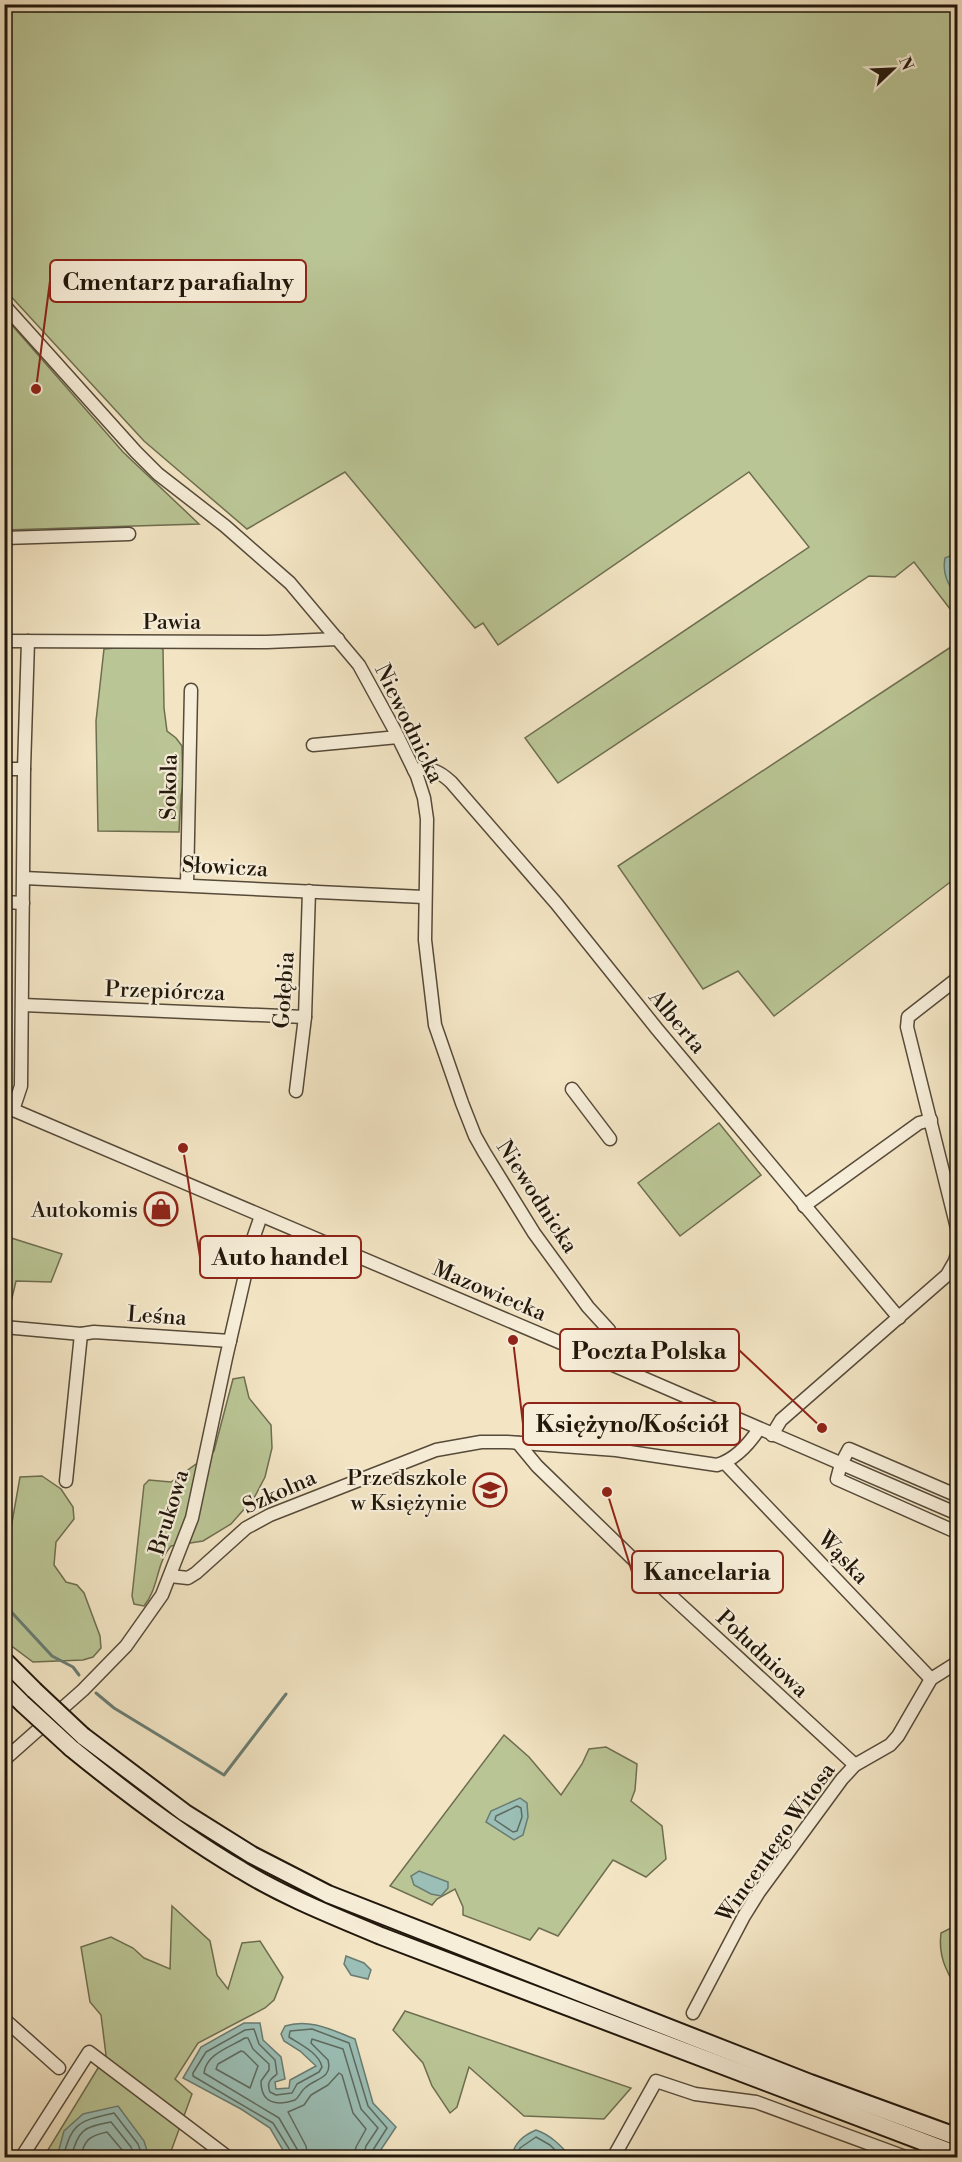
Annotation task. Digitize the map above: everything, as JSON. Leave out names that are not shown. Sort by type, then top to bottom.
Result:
[{"type":"main road","points":[[4,1660],[83,1736],[186,1814],[252,1855],[328,1894],[810,2083],[957,2137]]},
{"type":"main road","points":[[4,1685],[71,1748],[113,1783],[242,1871],[318,1909],[381,1936],[957,2155]]},
{"type":"street","name":"Niewodnicka","points":[[4,305],[143,459],[158,474],[225,526],[290,582],[359,665],[398,737],[424,798],[427,819],[425,940],[433,1015],[462,1103],[475,1136],[509,1196],[534,1233],[609,1330],[613,1346],[606,1362]]},
{"type":"street","points":[[4,538],[129,534]]},
{"type":"street","name":"Pawia","points":[[4,641],[267,642],[338,639]]},
{"type":"street","points":[[9,1108],[21,1086],[24,769],[28,641]]},
{"type":"street","name":"Sokola","points":[[186,885],[191,690]]},
{"type":"street","points":[[313,745],[398,737]]},
{"type":"street","name":"Alberta","points":[[414,770],[427,768],[439,771],[451,782],[556,903],[657,1029],[899,1318]]},
{"type":"street","points":[[4,769],[24,769]]},
{"type":"street","name":"Słowicza","points":[[24,878],[424,897]]},
{"type":"street","name":"Gołębia","points":[[296,1091],[305,1017],[309,891]]},
{"type":"street","points":[[4,902],[23,903]]},
{"type":"street","points":[[957,978],[908,1017],[907,1027],[957,1232]]},
{"type":"street","name":"Przepiórcza","points":[[23,1005],[305,1017]]},
{"type":"street","points":[[572,1089],[610,1139]]},
{"type":"street","name":"Mazowiecka","points":[[9,1108],[957,1514]]},
{"type":"street","points":[[804,1206],[919,1123],[931,1120]]},
{"type":"street","name":"Brukowa","points":[[4,1760],[83,1690],[126,1646],[162,1595],[192,1518],[230,1341],[254,1236],[261,1216]]},
{"type":"street","points":[[772,1435],[781,1420],[947,1275],[955,1261],[957,1251]]},
{"type":"street","name":"Leśna","points":[[4,1327],[81,1334],[94,1332],[230,1341]]},
{"type":"street","points":[[66,1481],[81,1334]]},
{"type":"street","points":[[726,1463],[750,1441],[759,1429]]},
{"type":"street","name":"Szkolna","points":[[170,1576],[188,1578],[246,1528],[270,1515],[436,1450],[481,1443],[518,1443],[616,1450],[706,1465],[726,1463]]},
{"type":"street","name":"Południowa","points":[[518,1443],[537,1466],[668,1593],[855,1765]]},
{"type":"street","points":[[954,1531],[837,1479],[841,1464],[849,1449],[957,1496]]},
{"type":"street","name":"Wąska","points":[[726,1463],[931,1679]]},
{"type":"street","name":"Wincentego Witosa","points":[[693,2013],[759,1892],[842,1779],[855,1765],[894,1741],[931,1679],[957,1662]]},
{"type":"street","points":[[4,2019],[59,2068]]},
{"type":"street","points":[[21,2157],[89,2052],[228,2157]]},
{"type":"street","points":[[613,2157],[656,2081],[695,2094],[756,2102],[908,2157]]},
{"type":"green space","points":[[5,5],[957,5],[957,618],[914,562],[895,577],[869,576],[558,783],[525,738],[809,547],[749,472],[498,645],[483,623],[475,628],[345,472],[247,529],[144,441],[5,290]]},
{"type":"green space","points":[[11,324],[123,452],[199,524],[5,530],[4,325]]},
{"type":"green space","points":[[957,643],[957,877],[774,1016],[738,971],[703,989],[618,866]]},
{"type":"green space","points":[[152,645],[163,649],[164,708],[167,731],[182,746],[183,786],[179,832],[98,831],[96,721],[104,649]]},
{"type":"green space","points":[[719,1123],[761,1175],[680,1236],[638,1183]]},
{"type":"green space","points":[[5,1236],[62,1254],[51,1282],[16,1281],[7,1319],[4,1319]]},
{"type":"green space","points":[[244,1377],[249,1398],[271,1425],[272,1448],[265,1477],[254,1498],[231,1524],[203,1541],[171,1546],[163,1560],[149,1599],[144,1606],[134,1604],[132,1596],[144,1485],[149,1480],[171,1482],[214,1451],[233,1379]]},
{"type":"green space","points":[[42,1476],[61,1489],[73,1507],[74,1519],[56,1542],[54,1565],[66,1582],[77,1585],[84,1593],[100,1636],[101,1648],[93,1657],[83,1660],[33,1662],[5,1641],[7,1629],[5,1562],[20,1477]]},
{"type":"green space","points":[[504,1735],[529,1757],[561,1795],[582,1764],[589,1749],[606,1747],[637,1764],[635,1790],[631,1801],[662,1826],[666,1859],[646,1877],[613,1860],[558,1936],[539,1928],[530,1940],[463,1915],[463,1907],[455,1889],[437,1899],[432,1905],[390,1886]]},
{"type":"green space","points":[[172,1906],[210,1941],[217,1975],[228,1989],[242,1943],[260,1941],[283,1977],[274,2000],[265,2008],[198,2043],[175,2079],[192,2094],[170,2154],[179,2157],[43,2158],[106,2055],[101,2015],[90,2002],[81,1947],[111,1937],[133,1948],[144,1958],[170,1969]]},
{"type":"green space","points":[[957,1925],[957,1990],[944,1963],[940,1941],[941,1933]]},
{"type":"green space","points":[[405,2011],[631,2088],[604,2119],[524,2116],[469,2067],[457,2107],[450,2113],[432,2086],[423,2063],[393,2030]]},
{"type":"water","points":[[957,553],[957,597],[946,579],[944,563],[945,558]]},
{"type":"water","points":[[520,1798],[527,1803],[528,1817],[523,1835],[514,1840],[486,1822],[491,1811]]},
{"type":"water","points":[[419,1871],[448,1882],[448,1888],[441,1896],[431,1894],[414,1885],[411,1876]]},
{"type":"water","points":[[346,1956],[364,1963],[371,1970],[368,1979],[351,1975],[344,1964]]},
{"type":"water","points":[[244,2023],[260,2023],[263,2040],[281,2057],[285,2079],[275,2082],[276,2089],[289,2088],[290,2080],[316,2066],[300,2051],[284,2041],[281,2034],[285,2026],[312,2024],[355,2039],[373,2103],[396,2127],[376,2157],[287,2157],[270,2128],[241,2109],[183,2078],[201,2047]]},
{"type":"water","points":[[118,2106],[144,2141],[149,2157],[57,2157],[64,2131],[83,2114]]},
{"type":"water","points":[[536,2130],[551,2138],[571,2157],[511,2157],[520,2140]]},
{"type":"waterway","points":[[4,1604],[52,1656],[73,1667],[79,1675]]},
{"type":"waterway","points":[[96,1693],[114,1708],[224,1775],[286,1694]]},
{"type":"place","name":"Cmentarz parafialny","points":[[36,389]]},
{"type":"place","name":"Auto handel","points":[[183,1148]]},
{"type":"place","name":"Autokomis","points":[[161,1209]]},
{"type":"place","name":"Księżyno/Kościół","points":[[513,1340]]},
{"type":"place","name":"Poczta Polska","points":[[822,1428]]},
{"type":"place","name":"Przedszkole w Księżynie","points":[[490,1490]]},
{"type":"place","name":"Kancelaria","points":[[607,1492]]}]
